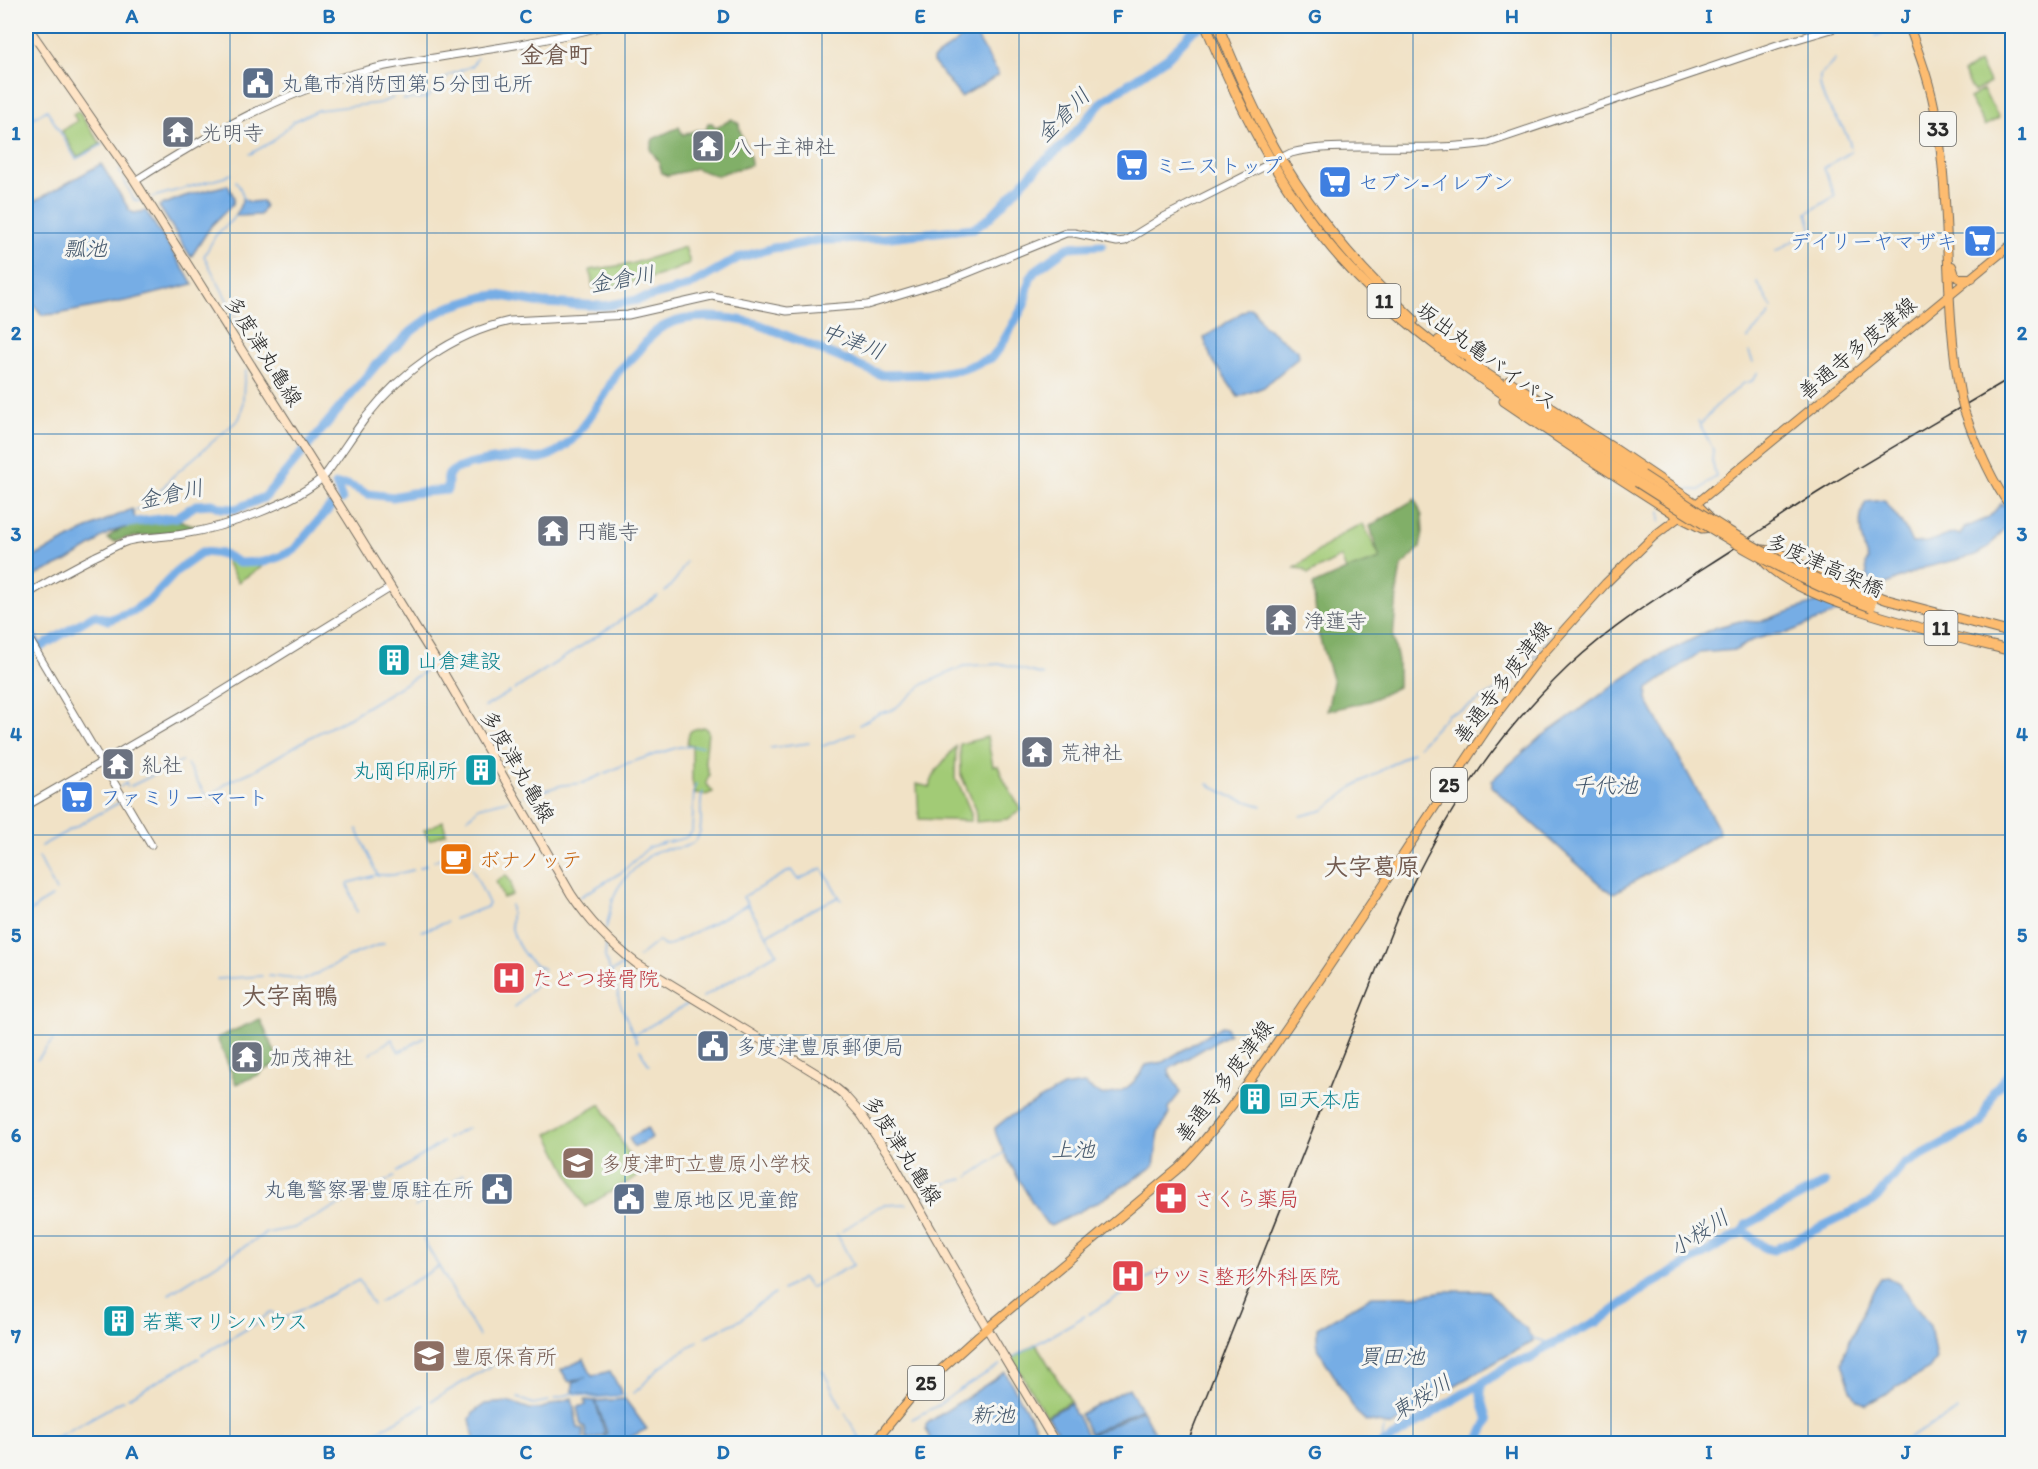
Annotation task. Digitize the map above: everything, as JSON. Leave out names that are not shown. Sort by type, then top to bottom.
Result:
[{"type":"highway","name":"坂出丸亀バイパス","points":[[1206,26],[1243,109],[1276,159],[1357,265],[1385,294],[1439,340],[1640,479]]},
{"type":"highway","name":"坂出丸亀バイパス","points":[[1218,26],[1276,159],[1310,219],[1355,273],[1413,327],[1478,376],[1640,479]]},
{"type":"highway","points":[[1413,327],[1427,342],[1484,387],[1596,463],[1680,517],[1702,528],[1713,526],[1708,514],[1696,504],[1550,406],[1439,340]]},
{"type":"highway","name":"多度津高架橋","points":[[1640,479],[1718,534],[1784,571],[1815,585],[2013,649]]},
{"type":"highway","points":[[2013,635],[1888,600],[1824,577],[1778,553],[1757,551],[1772,570],[1807,589],[1854,609],[2013,649]]},
{"type":"highway","name":"多度津高架橋","points":[[1872,604],[2013,635]]},
{"type":"main road","name":"多度津丸亀線","points":[[27,26],[135,181],[299,440],[446,677],[584,914],[603,935],[636,963],[797,1060],[843,1094],[861,1114],[889,1155],[987,1328],[1056,1443]]},
{"type":"main road","name":"33","points":[[1909,26],[1925,70],[1936,117],[1941,153],[1952,349],[1961,398],[1981,454],[2013,509]]},
{"type":"main road","points":[[1946,236],[1950,244],[1955,275],[1958,278],[1972,278]]},
{"type":"main road","name":"善通寺多度津線","points":[[873,1443],[914,1394],[987,1328],[1179,1168],[1199,1148],[1310,994],[1456,773],[1520,682],[1574,617],[1606,583],[1654,536],[2013,244]]},
{"type":"main road","points":[[1949,283],[1953,287],[1960,287]]},
{"type":"main road","points":[[1932,309],[1940,308],[1947,311],[1949,340],[1952,349]]},
{"type":"street","points":[[135,181],[234,121],[314,86],[372,69],[541,41],[603,26]]},
{"type":"street","points":[[26,595],[61,574],[127,542],[195,532],[288,501],[322,477],[372,411],[413,368],[434,353],[486,327],[510,321],[628,315],[712,296],[787,311],[878,302],[950,280],[1066,233],[1117,242],[1125,241],[1164,217],[1276,159],[1301,150],[1321,147],[1464,146],[1488,143],[1777,45],[1842,26]]},
{"type":"street","points":[[26,806],[390,588]]},
{"type":"street","points":[[26,634],[151,845]]},
{"type":"green space","points":[[1979,63],[1990,83],[1974,92],[1963,72]]},
{"type":"green space","points":[[1983,90],[1999,118],[1985,126],[1969,98]]},
{"type":"green space","points":[[78,111],[101,144],[77,157],[62,131],[77,121],[73,114]]},
{"type":"green space","points":[[732,119],[739,124],[751,165],[717,176],[694,168],[668,176],[662,173],[659,162],[650,149],[653,139],[679,127],[683,135],[696,130],[706,130],[708,123],[712,123],[716,128]]},
{"type":"green space","points":[[685,247],[690,263],[680,268],[643,280],[593,288],[590,270],[631,264]]},
{"type":"green space","points":[[1415,499],[1422,516],[1423,533],[1420,548],[1401,567],[1398,584],[1393,638],[1398,661],[1398,687],[1369,701],[1327,711],[1333,682],[1318,633],[1313,585],[1346,570],[1380,559],[1370,526]]},
{"type":"green space","points":[[178,520],[200,527],[125,538],[115,542],[107,539],[114,533],[131,526]]},
{"type":"green space","points":[[1363,524],[1381,559],[1346,570],[1341,557],[1308,574],[1303,569],[1295,568],[1345,532]]},
{"type":"green space","points":[[225,557],[239,563],[263,563],[262,567],[238,582]]},
{"type":"green space","points":[[704,727],[708,731],[705,761],[709,775],[706,783],[713,792],[706,795],[695,794],[692,780],[692,745],[687,745],[691,731]]},
{"type":"green space","points":[[987,737],[993,766],[998,766],[1021,810],[1008,819],[976,822],[976,809],[961,775],[960,744]]},
{"type":"green space","points":[[956,746],[955,779],[971,813],[971,821],[919,819],[917,784],[929,787],[936,771]]},
{"type":"green space","points":[[443,821],[446,833],[429,840],[424,830]]},
{"type":"green space","points":[[506,875],[511,882],[512,895],[503,898],[496,881]]},
{"type":"green space","points":[[260,1019],[280,1063],[236,1084],[217,1038]]},
{"type":"green space","points":[[599,1105],[640,1175],[585,1207],[548,1134]]},
{"type":"green space","points":[[1036,1344],[1071,1401],[1046,1416],[1012,1358]]},
{"type":"water","points":[[973,30],[998,74],[961,97],[933,59]]},
{"type":"water","name":"瓢池","points":[[101,164],[130,211],[134,213],[146,211],[193,284],[130,300],[42,315],[26,295],[26,206]]},
{"type":"water","points":[[228,185],[234,197],[233,204],[211,226],[191,257],[159,206],[185,196]]},
{"type":"water","points":[[243,199],[250,202],[262,201],[265,206],[260,215],[236,215]]},
{"type":"water","points":[[1248,308],[1253,309],[1263,325],[1298,351],[1299,357],[1264,387],[1238,397],[1211,358],[1204,338]]},
{"type":"water","points":[[1884,500],[1905,528],[1912,543],[1928,542],[1954,533],[1960,535],[1964,528],[1988,518],[2002,503],[2012,517],[2012,522],[1990,546],[1976,555],[1923,568],[1884,585],[1873,584],[1867,575],[1868,560],[1863,546],[1860,523],[1866,502]]},
{"type":"water","points":[[132,509],[137,524],[111,532],[67,561],[26,580],[26,561],[97,524]]},
{"type":"water","name":"千代池","points":[[1820,601],[1841,611],[1787,633],[1769,635],[1751,641],[1736,650],[1699,653],[1648,689],[1647,700],[1719,833],[1614,893],[1604,888],[1492,787],[1492,780],[1538,739],[1646,663],[1714,628],[1740,621],[1759,622]]},
{"type":"water","name":"上池","points":[[1222,1026],[1226,1027],[1229,1034],[1169,1069],[1170,1076],[1180,1093],[1168,1108],[1169,1114],[1159,1132],[1154,1166],[1105,1198],[1051,1226],[1047,1224],[1008,1160],[995,1128],[1007,1118],[1063,1087],[1084,1084],[1101,1095],[1116,1093],[1133,1083],[1146,1065],[1163,1062]]},
{"type":"water","points":[[647,1128],[652,1138],[634,1147],[629,1138]]},
{"type":"water","points":[[1887,1277],[1899,1284],[1930,1326],[1936,1359],[1929,1369],[1866,1405],[1857,1400],[1842,1363],[1845,1351],[1875,1287],[1881,1278]]},
{"type":"water","name":"買田池","points":[[1445,1291],[1488,1291],[1512,1318],[1526,1328],[1533,1341],[1436,1396],[1392,1426],[1366,1421],[1356,1412],[1319,1351],[1317,1328],[1372,1296],[1415,1296]]},
{"type":"water","points":[[584,1359],[592,1376],[610,1371],[623,1395],[596,1397],[573,1392],[573,1382],[586,1377],[569,1382],[561,1370]]},
{"type":"water","name":"新池","points":[[1005,1372],[1045,1443],[933,1443],[926,1424]]},
{"type":"water","points":[[1129,1388],[1141,1409],[1090,1434],[1080,1414]]},
{"type":"water","points":[[572,1398],[578,1428],[583,1429],[584,1439],[573,1444],[475,1443],[470,1419],[474,1412],[485,1404],[510,1402],[530,1409],[539,1409]]},
{"type":"water","points":[[625,1399],[647,1429],[618,1443],[608,1443],[604,1436],[607,1433],[596,1401]]},
{"type":"water","points":[[585,1400],[595,1401],[605,1433],[587,1440],[585,1427],[581,1425],[577,1407],[586,1405]]},
{"type":"water","points":[[1071,1403],[1074,1414],[1077,1415],[1091,1443],[1064,1443],[1048,1416]]},
{"type":"water","points":[[1142,1410],[1155,1434],[1150,1439],[1127,1445],[1095,1443],[1091,1435]]},
{"type":"waterway","name":"金倉川","points":[[127,523],[177,517],[196,505],[212,504],[222,508],[236,509],[265,497],[376,365],[412,331],[449,307],[497,295],[542,303],[604,306],[689,286],[738,258],[773,248],[817,240],[871,239],[974,228],[988,219],[1038,167],[1066,143],[1103,101],[1168,57],[1194,30],[1203,26]]},
{"type":"waterway","points":[[1876,36],[1899,26]]},
{"type":"waterway","points":[[403,100],[427,98],[449,75],[472,66],[477,58]]},
{"type":"waterway","points":[[1835,60],[1820,76],[1820,86],[1827,104],[1844,129],[1851,148]]},
{"type":"waterway","points":[[250,154],[273,141],[294,121],[318,110],[380,103],[393,98]]},
{"type":"waterway","points":[[26,122],[47,110],[76,159],[102,145]]},
{"type":"waterway","points":[[1776,251],[1812,230],[1807,213],[1835,196],[1824,168],[1851,152]]},
{"type":"waterway","points":[[119,170],[134,200],[141,201]]},
{"type":"waterway","points":[[153,197],[231,174]]},
{"type":"waterway","points":[[236,181],[244,200]]},
{"type":"waterway","points":[[237,215],[216,235],[204,256],[248,340]]},
{"type":"waterway","name":"中津川","points":[[601,400],[617,373],[655,332],[666,325],[691,318],[719,317],[758,324],[882,375],[932,374],[963,369],[991,358],[999,349],[1024,305],[1030,278],[1035,271],[1068,247],[1102,245]]},
{"type":"waterway","points":[[1757,282],[1772,308]]},
{"type":"waterway","points":[[1748,339],[1770,313]]},
{"type":"waterway","points":[[1749,352],[1753,362]]},
{"type":"waterway","points":[[133,511],[148,505],[173,476],[239,419],[246,371]]},
{"type":"waterway","points":[[1700,425],[1717,405],[1742,384],[1752,381],[1758,372]]},
{"type":"waterway","name":"中津川","points":[[342,499],[336,485],[348,485],[368,494],[393,497],[447,490],[448,476],[452,471],[471,464],[507,458],[542,458],[560,449],[575,437],[598,404]]},
{"type":"waterway","points":[[1688,490],[1700,490],[1716,476],[1712,461],[1713,449],[1698,421]]},
{"type":"waterway","name":"中津川","points":[[179,569],[203,552],[223,554],[239,563],[264,562],[279,557],[294,550],[331,506]]},
{"type":"waterway","points":[[1660,512],[1660,522]]},
{"type":"waterway","points":[[665,592],[677,578],[686,562]]},
{"type":"waterway","name":"中津川","points":[[32,639],[39,648],[94,615],[108,620],[133,611],[151,599],[176,572]]},
{"type":"waterway","points":[[1507,684],[1518,677],[1598,586]]},
{"type":"waterway","points":[[514,690],[658,596]]},
{"type":"waterway","points":[[859,725],[880,713],[893,710],[924,684],[964,666],[1003,664],[1043,675]]},
{"type":"waterway","points":[[187,764],[206,796],[210,797],[228,782],[253,771],[314,735],[345,720],[427,670]]},
{"type":"waterway","points":[[1419,746],[1448,714],[1462,710],[1505,685]]},
{"type":"waterway","points":[[485,707],[510,692]]},
{"type":"waterway","points":[[823,746],[855,733]]},
{"type":"waterway","points":[[770,748],[809,743]]},
{"type":"waterway","points":[[524,796],[563,785],[583,783],[628,763],[679,747],[702,746]]},
{"type":"waterway","points":[[1301,816],[1324,810],[1354,786],[1413,752]]},
{"type":"waterway","points":[[131,786],[182,761]]},
{"type":"waterway","points":[[120,787],[126,783],[127,787]]},
{"type":"waterway","points":[[668,842],[685,838],[692,832],[696,784]]},
{"type":"waterway","points":[[1208,784],[1230,796],[1262,806]]},
{"type":"waterway","points":[[41,846],[120,802],[114,791]]},
{"type":"waterway","points":[[606,928],[616,892],[635,868],[655,852],[690,845],[698,837],[703,792]]},
{"type":"waterway","points":[[468,818],[479,807],[508,800]]},
{"type":"waterway","points":[[357,829],[378,876]]},
{"type":"waterway","points":[[466,835],[471,864]]},
{"type":"waterway","points":[[580,897],[622,872],[649,847],[666,842]]},
{"type":"waterway","points":[[434,861],[464,848]]},
{"type":"waterway","points":[[39,857],[56,891]]},
{"type":"waterway","points":[[419,868],[426,865]]},
{"type":"waterway","points":[[454,919],[487,907],[489,904],[472,868]]},
{"type":"waterway","points":[[703,997],[777,953],[743,897],[791,870],[798,880],[822,868],[841,900]]},
{"type":"waterway","points":[[375,875],[393,875],[413,870]]},
{"type":"waterway","points":[[348,883],[373,876]]},
{"type":"waterway","points":[[348,885],[357,912]]},
{"type":"waterway","points":[[26,915],[52,897]]},
{"type":"waterway","points":[[767,935],[839,897]]},
{"type":"waterway","points":[[511,905],[511,926],[517,942],[523,953],[544,969]]},
{"type":"waterway","points":[[638,957],[659,941],[664,946],[668,946],[747,905]]},
{"type":"waterway","points":[[422,931],[447,922]]},
{"type":"waterway","points":[[268,976],[304,980],[357,953],[384,943]]},
{"type":"waterway","points":[[606,945],[605,957],[619,1001],[637,1042]]},
{"type":"waterway","points":[[611,972],[625,964]]},
{"type":"waterway","points":[[515,1007],[543,973]]},
{"type":"waterway","points":[[217,979],[262,976]]},
{"type":"waterway","points":[[634,1035],[688,1004]]},
{"type":"waterway","points":[[370,1054],[392,1039],[399,1052],[424,1038]]},
{"type":"waterway","points":[[37,1060],[53,1040]]},
{"type":"waterway","points":[[640,1050],[649,1065]]},
{"type":"waterway","points":[[1744,1231],[1765,1248],[1774,1250],[1874,1201],[1903,1165],[1981,1123],[1994,1091],[2012,1070]]},
{"type":"waterway","points":[[447,1139],[468,1128]]},
{"type":"waterway","points":[[397,1172],[443,1142]]},
{"type":"waterway","points":[[968,1177],[1005,1152]]},
{"type":"waterway","points":[[415,1207],[464,1174]]},
{"type":"waterway","points":[[169,1294],[266,1233],[294,1228],[394,1177]]},
{"type":"waterway","points":[[925,1197],[944,1184],[963,1179]]},
{"type":"waterway","name":"小桜川","points":[[1598,1322],[1643,1289],[1744,1231],[1746,1225],[1825,1183]]},
{"type":"waterway","points":[[842,1231],[878,1207],[907,1204]]},
{"type":"waterway","points":[[783,1290],[803,1278],[810,1288],[853,1265],[837,1234]]},
{"type":"waterway","points":[[423,1239],[479,1336]]},
{"type":"waterway","points":[[379,1302],[438,1267]]},
{"type":"waterway","points":[[1089,1314],[1160,1271]]},
{"type":"waterway","points":[[283,1319],[359,1280],[373,1305]]},
{"type":"waterway","points":[[705,1337],[742,1319],[756,1306],[775,1294]]},
{"type":"waterway","points":[[202,1355],[257,1323],[270,1312],[273,1312],[279,1321]]},
{"type":"waterway","points":[[1012,1358],[1085,1316]]},
{"type":"waterway","name":"小桜川","points":[[1477,1444],[1488,1421],[1481,1396],[1481,1384],[1514,1362],[1530,1359],[1544,1348],[1594,1323]]},
{"type":"waterway","points":[[1531,1338],[1544,1341],[1549,1346]]},
{"type":"waterway","points":[[633,1393],[664,1364],[698,1341]]},
{"type":"waterway","points":[[128,1398],[199,1358]]},
{"type":"waterway","points":[[431,1401],[494,1364]]},
{"type":"waterway","points":[[912,1419],[939,1405],[1000,1365]]},
{"type":"waterway","points":[[823,1371],[842,1408]]},
{"type":"waterway","name":"東桜川","points":[[1382,1444],[1481,1384]]},
{"type":"waterway","points":[[554,1399],[573,1393],[595,1398],[626,1395]]},
{"type":"waterway","points":[[518,1398],[533,1404],[549,1401]]},
{"type":"waterway","points":[[50,1441],[124,1400]]},
{"type":"waterway","points":[[361,1441],[424,1405]]},
{"type":"waterway","points":[[1898,1444],[1957,1411]]},
{"type":"waterway","points":[[845,1413],[861,1441],[870,1439]]},
{"type":"waterway","points":[[1382,1443],[1384,1426]]},
{"type":"railway","points":[[1187,1444],[1401,908],[1434,842],[1472,780],[1494,750],[1541,694],[1568,667],[1626,620],[1813,496],[2012,377]]},
{"type":"place","name":"丸亀市消防団第５分団屯所","points":[[258,83]]},
{"type":"place","name":"光明寺","points":[[178,132]]},
{"type":"place","name":"八十主神社","points":[[708,146]]},
{"type":"place","name":"ミニストップ","points":[[1132,165]]},
{"type":"place","name":"セブン-イレブン","points":[[1335,182]]},
{"type":"place","name":"デイリーヤマザキ","points":[[1980,241]]},
{"type":"place","name":"円龍寺","points":[[553,531]]},
{"type":"place","name":"浄蓮寺","points":[[1281,620]]},
{"type":"place","name":"山倉建設","points":[[394,660]]},
{"type":"place","name":"荒神社","points":[[1037,752]]},
{"type":"place","name":"糺社","points":[[118,764]]},
{"type":"place","name":"丸岡印刷所","points":[[481,770]]},
{"type":"place","name":"ファミリーマート","points":[[77,797]]},
{"type":"place","name":"ボナノッテ","points":[[456,859]]},
{"type":"place","name":"たどつ接骨院","points":[[509,978]]},
{"type":"place","name":"多度津豊原郵便局","points":[[713,1046]]},
{"type":"place","name":"加茂神社","points":[[247,1057]]},
{"type":"place","name":"回天本店","points":[[1255,1099]]},
{"type":"place","name":"多度津町立豊原小学校","points":[[578,1163]]},
{"type":"place","name":"丸亀警察署豊原駐在所","points":[[497,1189]]},
{"type":"place","name":"さくら薬局","points":[[1171,1198]]},
{"type":"place","name":"豊原地区児童館","points":[[629,1199]]},
{"type":"place","name":"ウツミ整形外科医院","points":[[1128,1276]]},
{"type":"place","name":"若葉マリンハウス","points":[[119,1321]]},
{"type":"place","name":"豊原保育所","points":[[429,1356]]},
{"type":"district","name":"金倉町","points":[[556,54]]},
{"type":"district","name":"大字葛原","points":[[1372,866]]},
{"type":"district","name":"大字南鴨","points":[[290,995]]}]
